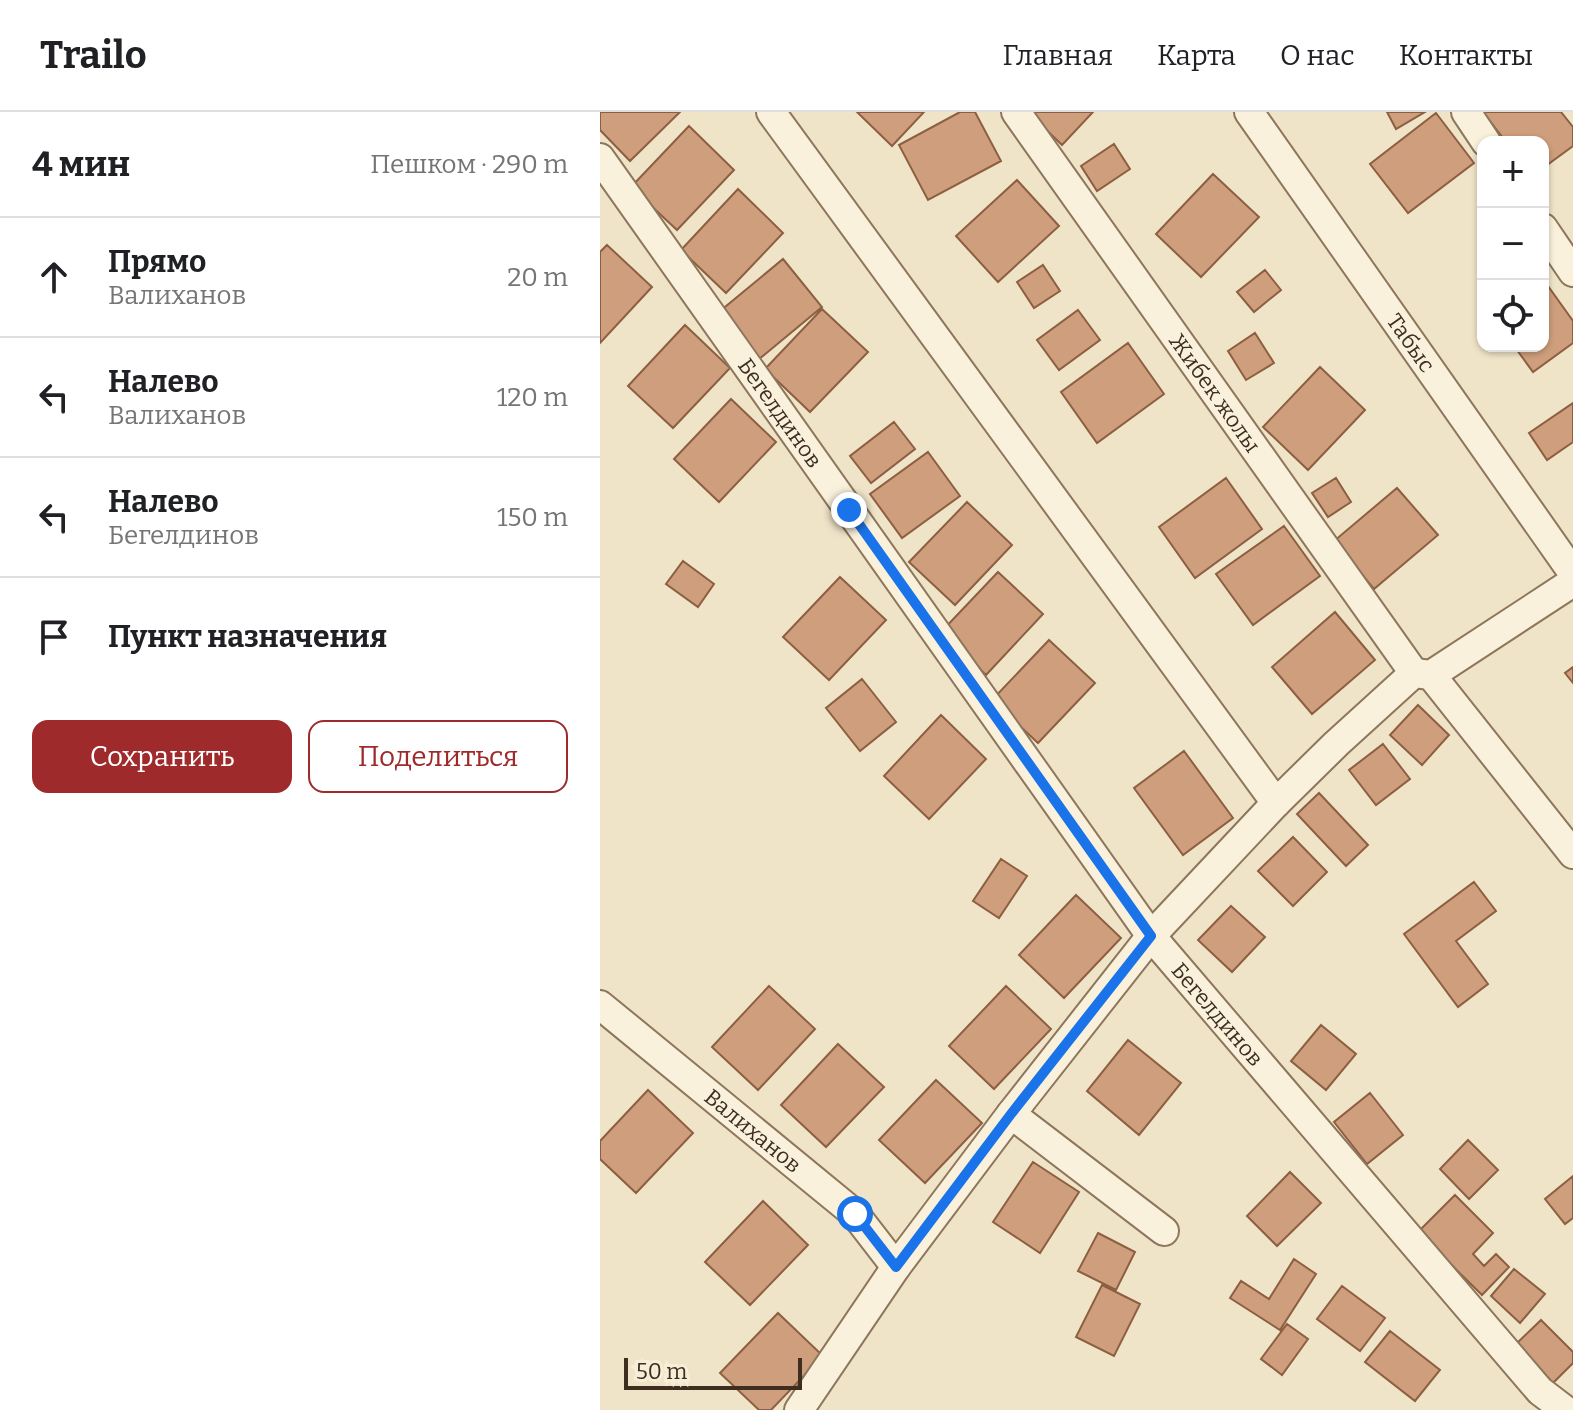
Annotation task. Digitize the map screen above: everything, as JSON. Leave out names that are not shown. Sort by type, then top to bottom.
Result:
[{"type":"street","points":[[771,112],[1276,803]]},
{"type":"street","name":"Жибек жолы","points":[[1016,112],[1422,674],[1573,854]]},
{"type":"street","name":"Табыс","points":[[1249,112],[1573,573]]},
{"type":"street","points":[[1466,112],[1482,136]]},
{"type":"street","name":"Бегелдинов","points":[[605,175],[1151,936],[1540,1391],[1565,1410]]},
{"type":"street","points":[[1549,237],[1573,272]]},
{"type":"street","points":[[799,1410],[896,1267],[1151,936],[1336,744],[1422,674],[1573,582]]},
{"type":"street","name":"Валиханов","points":[[600,1005],[855,1214],[896,1267]]},
{"type":"street","points":[[1011,1114],[1164,1231]]},
{"type":"building","points":[[600,112],[680,112],[630,161],[600,130]]},
{"type":"building","points":[[857,112],[924,112],[892,146]]},
{"type":"building","points":[[960,112],[975,112],[1001,161],[928,200],[899,145]]},
{"type":"building","points":[[1028,112],[1093,112],[1062,145]]},
{"type":"building","points":[[1387,112],[1425,112],[1396,129]]},
{"type":"building","points":[[1483,112],[1561,112],[1573,127],[1573,146],[1549,164],[1549,136],[1501,136]]},
{"type":"building","points":[[1436,113],[1474,163],[1408,213],[1370,164]]},
{"type":"building","points":[[689,126],[734,170],[677,230],[631,187]]},
{"type":"building","points":[[1114,144],[1130,169],[1097,191],[1081,166]]},
{"type":"building","points":[[1213,174],[1259,217],[1201,277],[1156,234]]},
{"type":"building","points":[[1017,180],[1059,226],[998,282],[956,236]]},
{"type":"building","points":[[738,189],[783,233],[726,293],[681,250]]},
{"type":"building","points":[[607,245],[652,287],[600,343],[600,252]]},
{"type":"building","points":[[783,259],[822,307],[758,360],[719,312]]},
{"type":"building","points":[[1043,265],[1060,291],[1034,308],[1017,282]]},
{"type":"building","points":[[1265,270],[1281,290],[1254,312],[1237,292]]},
{"type":"building","points":[[1549,287],[1573,321],[1573,343],[1533,372],[1518,352],[1549,352]]},
{"type":"building","points":[[822,309],[868,352],[810,412],[765,369]]},
{"type":"building","points":[[1078,310],[1100,340],[1059,370],[1037,340]]},
{"type":"building","points":[[685,325],[730,368],[673,428],[628,386]]},
{"type":"building","points":[[1255,333],[1274,363],[1246,380],[1228,351]]},
{"type":"building","points":[[1128,343],[1164,394],[1097,443],[1061,392]]},
{"type":"building","points":[[1320,367],[1365,410],[1308,470],[1263,427]]},
{"type":"building","points":[[731,399],[776,442],[719,502],[674,459]]},
{"type":"building","points":[[1573,403],[1573,442],[1547,460],[1529,433]]},
{"type":"building","points":[[894,422],[915,449],[871,483],[850,456]]},
{"type":"building","points":[[928,452],[960,496],[902,538],[870,494]]},
{"type":"building","points":[[1226,478],[1262,529],[1195,578],[1159,527]]},
{"type":"building","points":[[1336,478],[1351,502],[1328,517],[1312,493]]},
{"type":"building","points":[[1397,488],[1438,535],[1374,589],[1334,541]]},
{"type":"building","points":[[967,502],[1012,545],[955,605],[909,562]]},
{"type":"building","points":[[1284,526],[1320,576],[1253,625],[1216,574]]},
{"type":"building","points":[[683,561],[714,584],[698,607],[666,584]]},
{"type":"building","points":[[998,572],[1043,614],[986,675],[941,632]]},
{"type":"building","points":[[840,577],[886,620],[829,680],[783,637]]},
{"type":"building","points":[[1335,612],[1375,660],[1312,714],[1272,667]]},
{"type":"building","points":[[1049,640],[1095,683],[1038,743],[992,700]]},
{"type":"building","points":[[1573,667],[1573,683],[1565,673]]},
{"type":"building","points":[[862,679],[896,722],[860,751],[826,708]]},
{"type":"building","points":[[1418,705],[1449,735],[1422,765],[1390,735]]},
{"type":"building","points":[[941,715],[986,759],[929,819],[884,776]]},
{"type":"building","points":[[1383,744],[1410,779],[1376,805],[1349,770]]},
{"type":"building","points":[[1184,751],[1233,818],[1183,855],[1134,788]]},
{"type":"building","points":[[1319,793],[1368,845],[1346,866],[1297,814]]},
{"type":"building","points":[[1293,837],[1327,872],[1293,906],[1258,871]]},
{"type":"building","points":[[1001,859],[1027,876],[999,918],[973,901]]},
{"type":"building","points":[[1474,882],[1496,911],[1456,941],[1488,984],[1458,1007],[1404,934]]},
{"type":"building","points":[[1076,895],[1121,938],[1064,998],[1019,955]]},
{"type":"building","points":[[1231,906],[1265,937],[1232,972],[1198,940]]},
{"type":"building","points":[[769,986],[815,1029],[758,1090],[712,1047]]},
{"type":"building","points":[[1006,986],[1051,1029],[994,1089],[949,1046]]},
{"type":"building","points":[[1321,1025],[1356,1054],[1326,1090],[1291,1061]]},
{"type":"building","points":[[1128,1040],[1181,1083],[1139,1135],[1087,1091]]},
{"type":"building","points":[[838,1044],[884,1087],[826,1147],[781,1105]]},
{"type":"building","points":[[936,1080],[982,1123],[925,1183],[879,1140]]},
{"type":"building","points":[[648,1090],[693,1133],[636,1193],[600,1159],[600,1141]]},
{"type":"building","points":[[1370,1093],[1403,1135],[1367,1164],[1334,1122]]},
{"type":"building","points":[[1468,1140],[1498,1170],[1469,1199],[1440,1169]]},
{"type":"building","points":[[1033,1162],[1079,1192],[1040,1253],[993,1222]]},
{"type":"building","points":[[1290,1172],[1321,1203],[1277,1246],[1247,1216]]},
{"type":"building","points":[[1573,1176],[1573,1218],[1565,1224],[1545,1199]]},
{"type":"building","points":[[1455,1195],[1493,1233],[1473,1254],[1484,1266],[1496,1254],[1509,1267],[1482,1295],[1418,1232]]},
{"type":"building","points":[[763,1201],[808,1245],[750,1305],[705,1262]]},
{"type":"building","points":[[1098,1233],[1135,1252],[1116,1290],[1078,1271]]},
{"type":"building","points":[[1294,1259],[1316,1274],[1280,1330],[1230,1298],[1241,1281],[1269,1299]]},
{"type":"building","points":[[1514,1269],[1545,1294],[1520,1323],[1491,1296]]},
{"type":"building","points":[[1102,1285],[1140,1304],[1114,1356],[1076,1337]]},
{"type":"building","points":[[1342,1286],[1385,1318],[1360,1351],[1317,1319]]},
{"type":"building","points":[[778,1313],[823,1356],[771,1410],[759,1410],[720,1373]]},
{"type":"building","points":[[1541,1320],[1573,1352],[1573,1363],[1552,1384],[1514,1346]]},
{"type":"building","points":[[1287,1324],[1308,1339],[1282,1375],[1261,1359]]},
{"type":"building","points":[[1390,1331],[1440,1370],[1415,1401],[1365,1362]]},
{"type":"route","points":[[849,510],[1151,936],[896,1267],[855,1214]]}]
